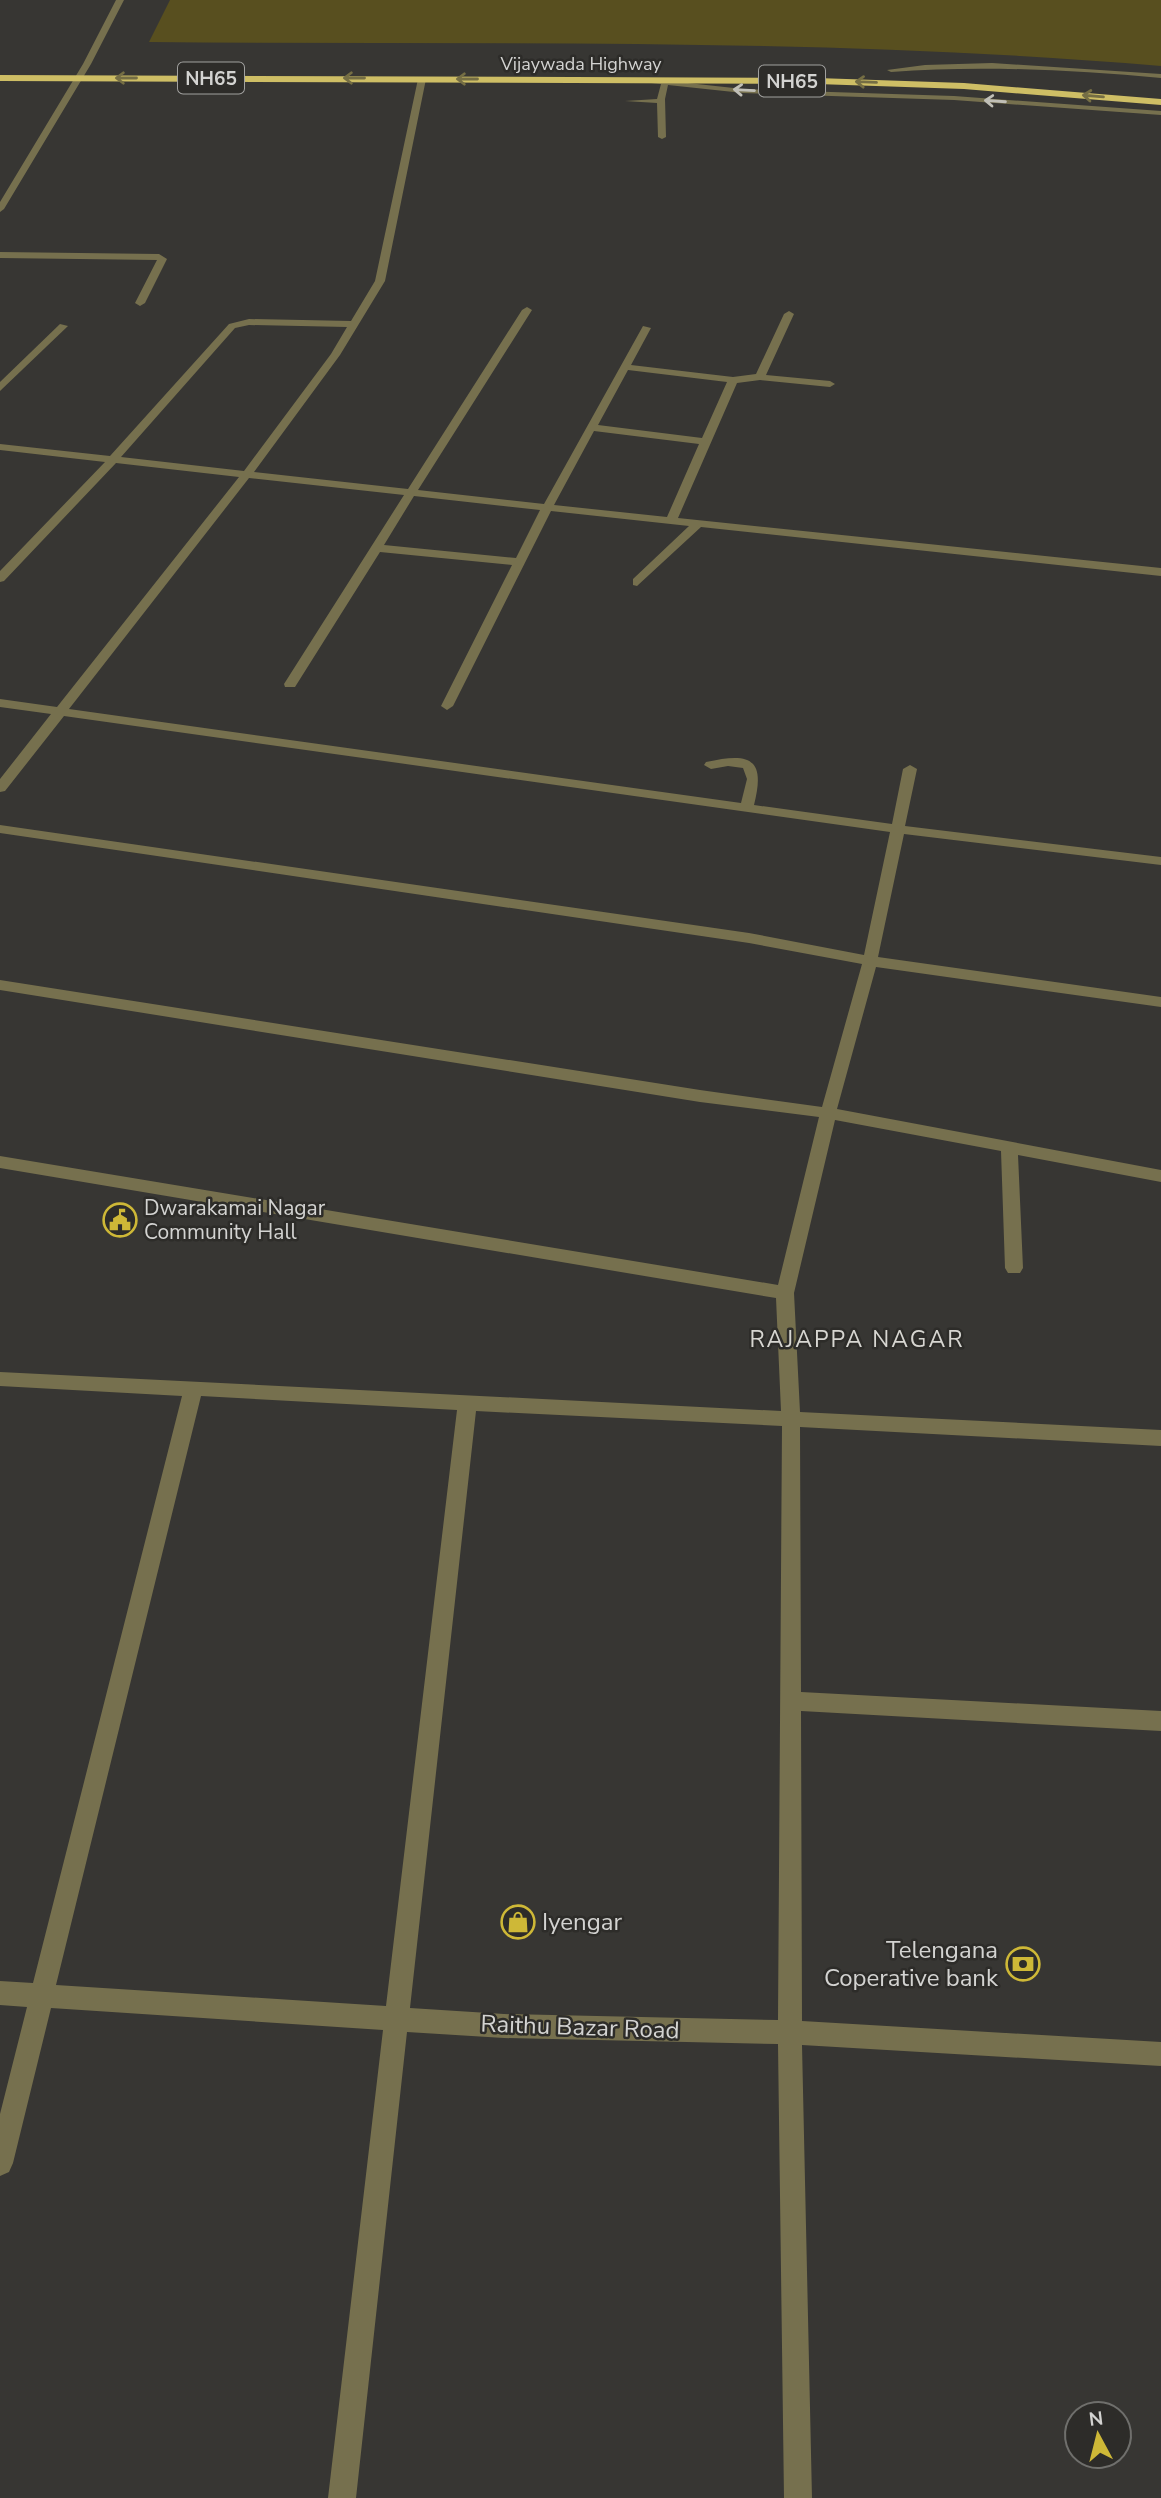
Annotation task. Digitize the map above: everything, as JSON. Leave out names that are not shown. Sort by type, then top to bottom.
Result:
[{"type":"highway","points":[[75,64],[101,64]]},
{"type":"highway","points":[[887,69],[1054,79]]},
{"type":"highway","name":"Vijaywada Highway","points":[[0,78],[877,82],[1161,102]]},
{"type":"street","points":[[0,209],[87,64],[120,0]]},
{"type":"street","points":[[887,69],[947,64],[1038,66],[1161,76]]},
{"type":"street","points":[[0,788],[247,474],[335,355],[380,281],[422,79]]},
{"type":"street","points":[[662,137],[660,82],[743,90],[966,99],[1161,113]]},
{"type":"street","points":[[629,101],[661,101]]},
{"type":"street","points":[[0,255],[159,257],[162,259],[140,303]]},
{"type":"street","points":[[290,684],[527,310]]},
{"type":"street","points":[[760,377],[789,314]]},
{"type":"street","points":[[0,578],[112,460],[232,326],[249,322],[354,324]]},
{"type":"street","points":[[0,388],[63,326]]},
{"type":"street","points":[[447,706],[548,506],[646,328]]},
{"type":"street","points":[[626,367],[733,380],[760,377],[830,384]]},
{"type":"street","points":[[671,520],[733,380]]},
{"type":"street","points":[[592,428],[705,442]]},
{"type":"street","points":[[0,447],[548,506],[697,525],[1161,572]]},
{"type":"street","points":[[637,582],[697,525]]},
{"type":"street","points":[[376,548],[520,562]]},
{"type":"street","points":[[0,703],[898,829],[1161,862]]},
{"type":"street","points":[[711,765],[728,762],[748,764],[754,779],[746,808]]},
{"type":"street","points":[[804,2498],[798,2498],[790,2032],[791,1419],[785,1293],[828,1113],[870,961],[910,769]]},
{"type":"street","points":[[0,829],[735,936],[870,961],[1161,1002]]},
{"type":"street","points":[[0,985],[700,1096],[828,1113],[1161,1176]]},
{"type":"street","points":[[1009,1149],[1014,1268]]},
{"type":"street","points":[[0,1162],[785,1293]]},
{"type":"street","points":[[0,1379],[1161,1438]]},
{"type":"street","points":[[0,2164],[193,1390]]},
{"type":"street","points":[[342,2498],[467,1403]]},
{"type":"street","points":[[791,1700],[1161,1721]]},
{"type":"street","name":"Raithu Bazar Road","points":[[0,1993],[504,2026],[790,2032],[1161,2054]]},
{"type":"shaded area","points":[[170,0],[1161,0],[1161,66],[909,50],[782,46],[149,42]]},
{"type":"place","name":"Dwarakamai Nagar Community Hall","points":[[120,1220]]},
{"type":"place","name":"Iyengar","points":[[518,1922]]},
{"type":"place","name":"Telengana Coperative bank","points":[[1023,1964]]},
{"type":"district","name":"RAJAPPA NAGAR","points":[[857,1339]]}]
